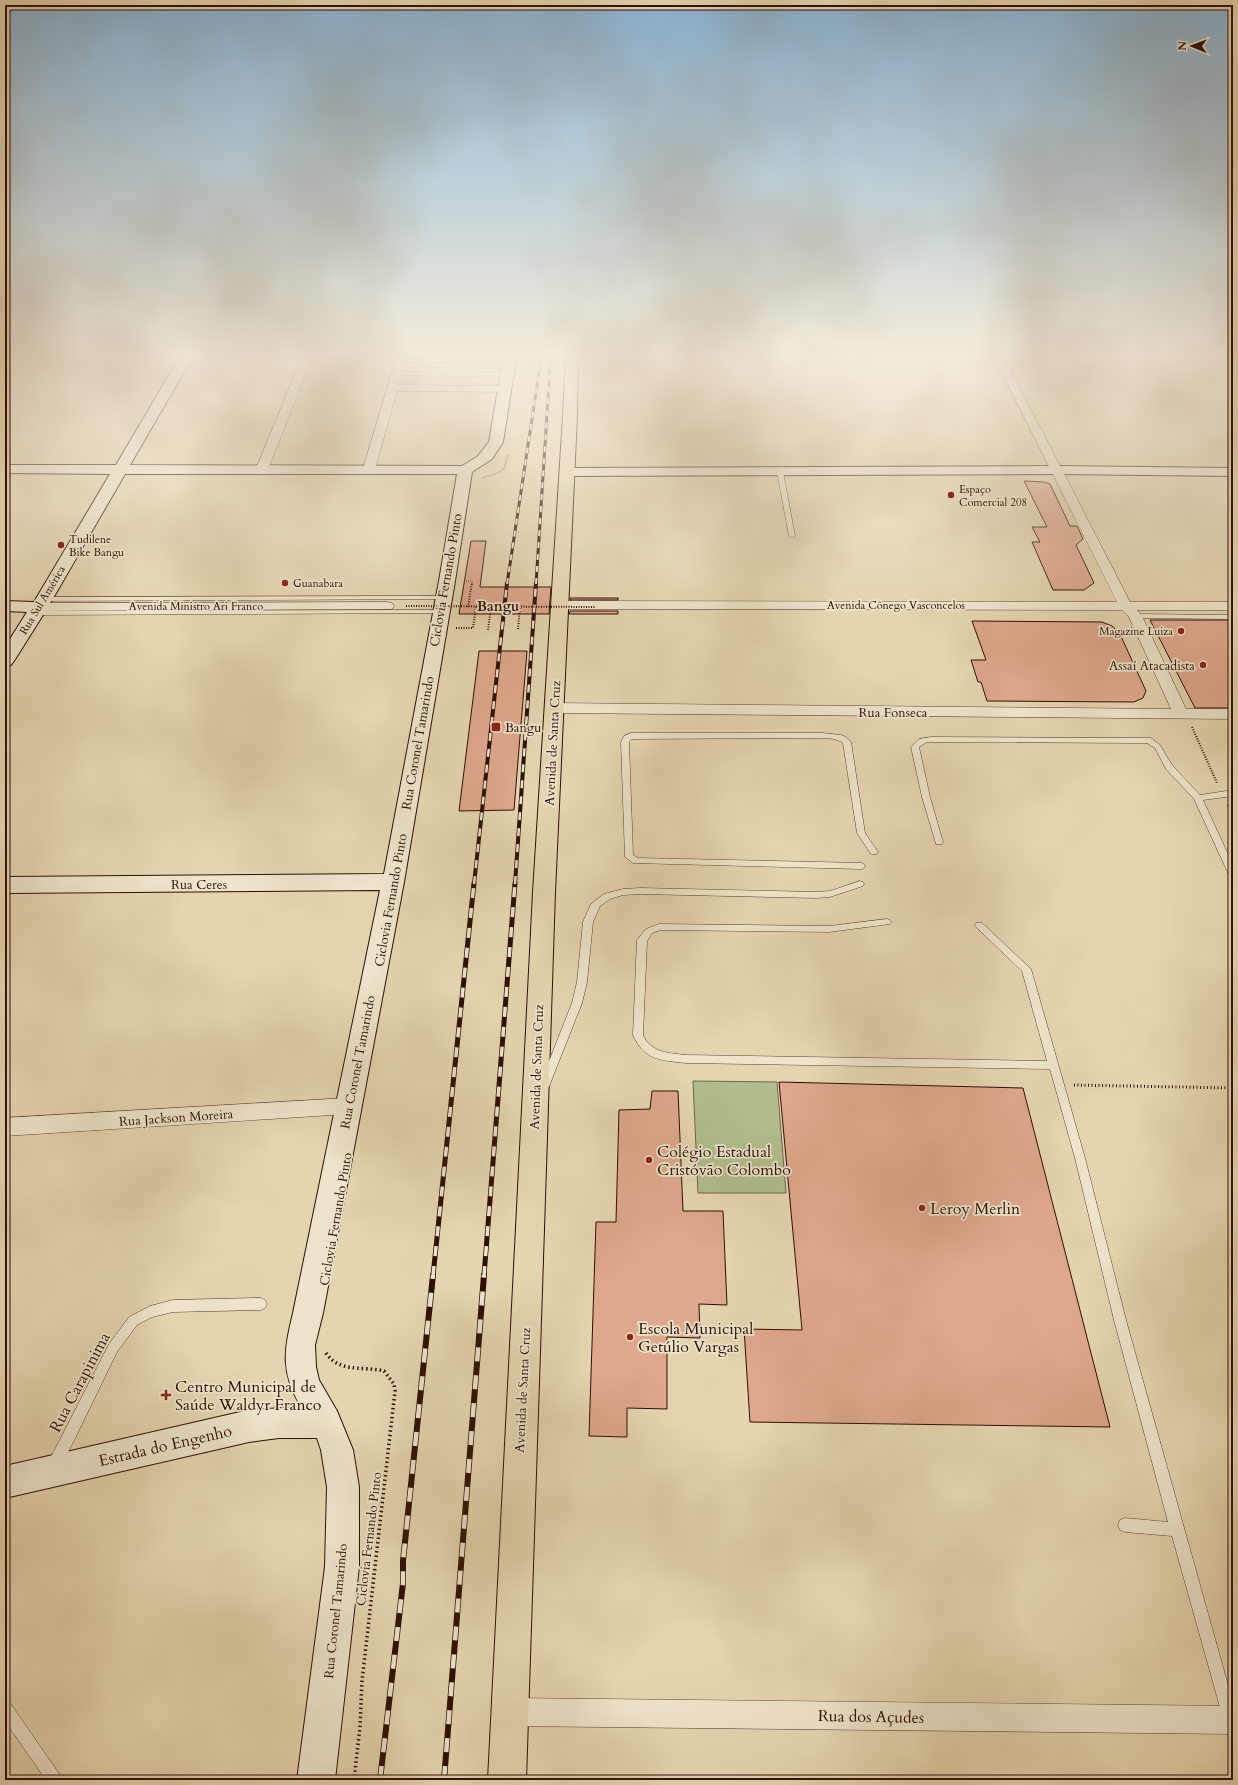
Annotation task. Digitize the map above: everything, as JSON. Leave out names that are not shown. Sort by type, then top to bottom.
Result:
[{"type":"main road","name":"Rua Sul América","points":[[5,661],[40,606],[140,436]]},
{"type":"main road","points":[[5,469],[369,469],[471,475],[491,452],[497,436]]},
{"type":"main road","name":"Avenida de Santa Cruz","points":[[507,1780],[535,1110],[568,436]]},
{"type":"main road","points":[[567,472],[1058,470],[1233,472]]},
{"type":"main road","name":"Rua Coronel Tamarindo","points":[[316,1780],[342,1567],[343,1487],[337,1450],[326,1422],[305,1385],[301,1367],[300,1345],[308,1313],[393,882],[471,475]]},
{"type":"main road","name":"Avenida Ministro Ari Franco","points":[[5,606],[40,606]]},
{"type":"main road","name":"Rua Ceres","points":[[5,885],[393,882]]},
{"type":"main road","name":"Estrada do Engenho","points":[[5,1482],[249,1426],[326,1422]]},
{"type":"street","points":[[262,469],[275,436]]},
{"type":"street","points":[[369,469],[378,436]]},
{"type":"street","points":[[1040,436],[1183,714]]},
{"type":"street","name":"Avenida Cônego Vasconcelos","points":[[559,605],[1130,611],[1233,606]]},
{"type":"street","name":"Avenida Ministro Ari Franco","points":[[40,606],[387,606]]},
{"type":"street","name":"Rua Fonseca","points":[[554,708],[1233,714]]},
{"type":"street","name":"Rua Jackson Moreira","points":[[5,1127],[348,1106]]},
{"type":"street","name":"Rua dos Açudes","points":[[509,1712],[1232,1720]]},
{"type":"lane","points":[[780,472],[792,536]]},
{"type":"lane","points":[[40,606],[446,607]]},
{"type":"lane","points":[[40,606],[446,607]]},
{"type":"lane","points":[[1130,611],[1233,616]]},
{"type":"lane","points":[[862,866],[636,860],[629,857],[625,742],[627,738],[631,736],[801,736],[838,737],[845,739],[847,742],[861,833],[874,852]]},
{"type":"lane","points":[[939,842],[926,797],[915,747],[918,742],[926,740],[1148,740],[1159,747],[1171,770],[1190,787],[1198,798],[1233,875]]},
{"type":"lane","points":[[1198,798],[1233,793]]},
{"type":"lane","points":[[535,1110],[577,1003],[582,982],[588,922],[596,904],[607,896],[634,891],[816,895],[830,894],[860,884]]},
{"type":"lane","points":[[887,922],[861,926],[829,928],[659,927],[649,932],[642,940],[638,1035],[641,1043],[648,1051],[660,1055],[686,1059],[1054,1065]]},
{"type":"lane","points":[[979,925],[1026,969],[1060,1085],[1122,1327],[1177,1530],[1232,1720]]},
{"type":"lane","name":"Rua Carapinima","points":[[52,1470],[113,1348],[133,1321],[150,1312],[173,1306],[261,1304]]},
{"type":"lane","points":[[1125,1525],[1177,1530]]},
{"type":"lane","points":[[5,1708],[55,1780]]},
{"type":"path","points":[[471,475],[502,471],[506,467],[508,452]]},
{"type":"path","points":[[464,581],[472,581],[468,606]]},
{"type":"path","points":[[406,606],[596,607]]},
{"type":"path","points":[[474,628],[476,607]]},
{"type":"path","points":[[488,630],[491,607]]},
{"type":"path","points":[[518,629],[520,607]]},
{"type":"path","points":[[1183,714],[1233,818]]},
{"type":"path","points":[[1060,1085],[1233,1088]]},
{"type":"path","name":"Ciclovia Fernando Pinto","points":[[325,1348],[327,1356],[338,1366],[384,1370],[394,1384],[395,1391],[362,1681],[360,1727],[354,1780]]},
{"type":"green space","points":[[693,1081],[777,1082],[786,1193],[698,1193]]},
{"type":"building","points":[[1024,481],[1044,482],[1050,484],[1070,526],[1077,526],[1083,539],[1076,545],[1094,583],[1084,590],[1053,590],[1032,542],[1040,542],[1032,527],[1047,527]]},
{"type":"building","points":[[471,541],[486,541],[480,587],[551,587],[549,614],[459,614]]},
{"type":"building","points":[[570,598],[618,598],[618,600],[570,600]]},
{"type":"building","points":[[570,611],[618,611],[618,614],[569,614]]},
{"type":"building","name":"Assaí Atacadista","points":[[1150,620],[1233,620],[1233,708],[1195,708]]},
{"type":"building","points":[[972,621],[1102,622],[1112,626],[1119,632],[1146,691],[1143,698],[1134,702],[987,701],[981,682],[978,682],[971,660],[986,660]]},
{"type":"building","points":[[479,651],[527,651],[514,810],[459,811]]},
{"type":"building","name":"Leroy Merlin","points":[[779,1082],[1023,1088],[1110,1427],[750,1422],[744,1329],[802,1330]]},
{"type":"building","name":"Escola Municipal Getúlio Vargas","points":[[652,1091],[678,1091],[683,1211],[723,1211],[727,1305],[699,1304],[700,1338],[667,1337],[667,1409],[627,1408],[627,1437],[589,1436],[596,1222],[616,1222],[619,1110],[650,1109]]},
{"type":"railway","points":[[507,584],[529,436]]},
{"type":"railway","points":[[536,584],[546,436]]},
{"type":"railway","points":[[474,884],[507,583]]},
{"type":"railway","points":[[515,884],[536,583]]},
{"type":"railway","points":[[433,1276],[474,883]]},
{"type":"railway","points":[[484,1276],[515,883]]},
{"type":"railway","points":[[380,1780],[403,1583],[403,1561],[433,1275]]},
{"type":"railway","points":[[444,1780],[484,1275]]},
{"type":"place","name":"Espaço Comercial 208","points":[[951,495]]},
{"type":"place","name":"Tudilene Bike Bangu","points":[[61,545]]},
{"type":"place","name":"Guanabara","points":[[285,583]]},
{"type":"place","name":"Magazine Luiza","points":[[1181,631]]},
{"type":"place","name":"Assaí Atacadista","points":[[1203,665]]},
{"type":"place","name":"Bangu","points":[[496,727]]},
{"type":"place","name":"Colégio Estadual Cristóvão Colombo","points":[[649,1160]]},
{"type":"place","name":"Leroy Merlin","points":[[922,1208]]},
{"type":"place","name":"Escola Municipal Getúlio Vargas","points":[[630,1337]]},
{"type":"place","name":"Centro Municipal de Saúde Waldyr Franco","points":[[166,1395]]},
{"type":"district","name":"Bangu","points":[[498,606]]}]
